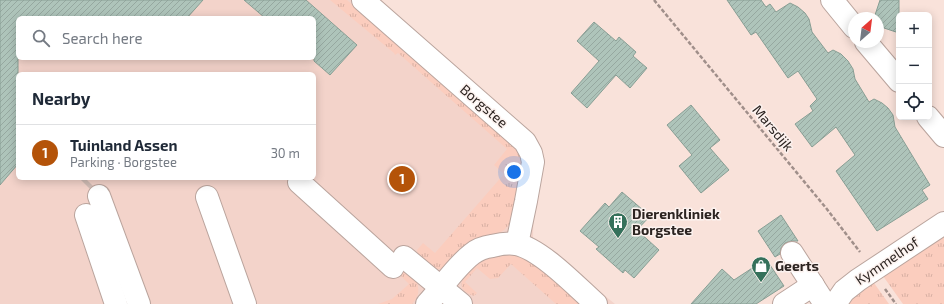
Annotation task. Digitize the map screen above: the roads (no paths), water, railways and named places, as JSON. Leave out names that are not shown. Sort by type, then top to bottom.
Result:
[{"type":"street","name":"Borgstee","points":[[363,0],[525,142],[531,152],[532,162],[529,187],[517,244]]},
{"type":"street","points":[[832,0],[848,20]]},
{"type":"street","points":[[871,48],[896,77]]},
{"type":"street","points":[[931,120],[944,136]]},
{"type":"street","points":[[299,182],[398,262],[442,287],[461,304]]},
{"type":"street","points":[[99,196],[139,304]]},
{"type":"street","points":[[207,197],[245,304]]},
{"type":"street","points":[[86,215],[116,304]]},
{"type":"street","name":"Kymmelhof","points":[[835,304],[844,291],[858,280],[944,223]]},
{"type":"street","points":[[427,304],[459,266],[473,253],[486,247],[501,244],[517,244],[532,251],[550,263],[596,304]]},
{"type":"street","points":[[792,253],[825,304]]},
{"type":"street","points":[[784,304],[813,285]]},
{"type":"place","name":"Tuinland Assen","points":[[402,179]]},
{"type":"place","name":"Dierenkliniek Borgstee","points":[[618,239]]},
{"type":"place","name":"Geerts","points":[[761,283]]}]
